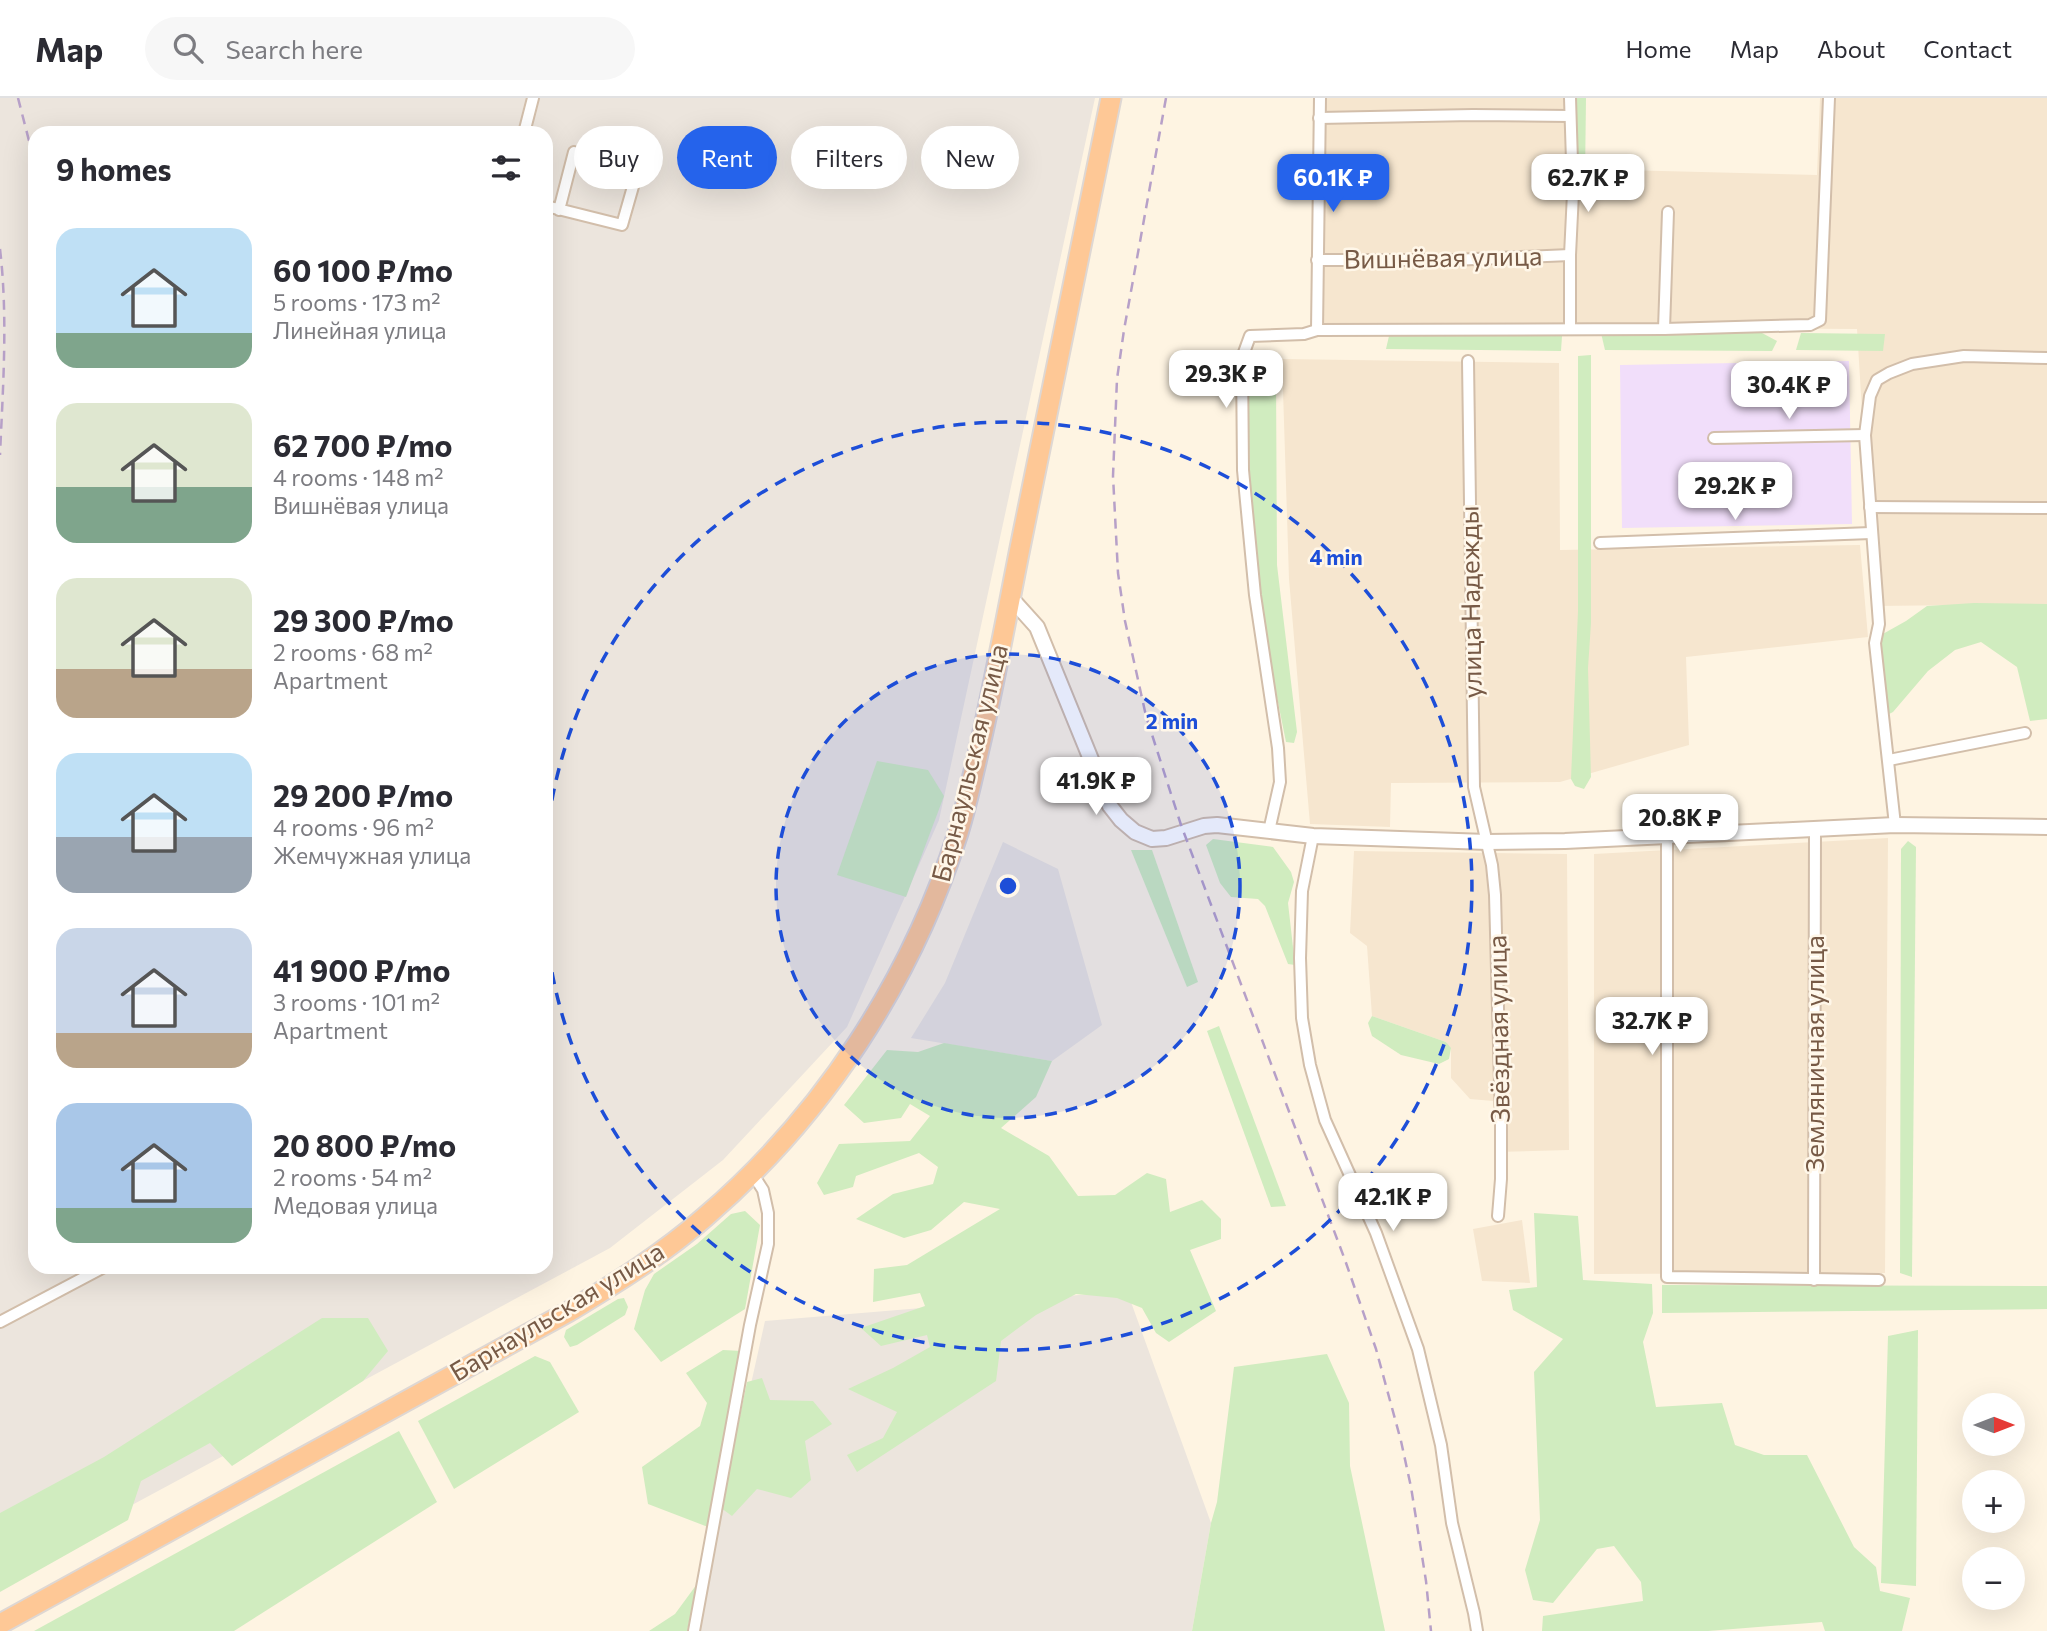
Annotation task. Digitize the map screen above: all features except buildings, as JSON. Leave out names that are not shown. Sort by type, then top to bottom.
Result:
[{"type":"highway","name":"Барнаульская улица","points":[[0,1623],[579,1305],[642,1266],[705,1218],[752,1173],[804,1116],[848,1058],[894,985],[926,921],[959,830],[987,711],[1111,98]]},
{"type":"street","points":[[526,126],[533,98]]},
{"type":"street","points":[[1317,330],[1320,98]]},
{"type":"street","points":[[1570,98],[1573,194],[1570,329]]},
{"type":"street","points":[[1269,831],[1280,782],[1278,748],[1255,595],[1243,470],[1242,358],[1250,336],[1304,334],[1317,330],[1664,329],[1810,325],[1819,320],[1829,98]]},
{"type":"street","points":[[1319,118],[1473,115],[1570,117]]},
{"type":"street","points":[[553,208],[559,210],[622,225],[638,169],[574,152],[559,210]]},
{"type":"street","points":[[1664,329],[1668,212]]},
{"type":"street","name":"Вишнёвая улица","points":[[1317,260],[1452,260],[1570,256]]},
{"type":"street","points":[[1895,825],[1875,643],[1879,624],[1865,435],[1870,397],[1877,380],[1912,364],[1964,356],[2047,358]]},
{"type":"street","name":"улица Надежды","points":[[1468,361],[1474,787],[1487,842]]},
{"type":"street","points":[[1714,438],[1865,435]]},
{"type":"street","points":[[1870,507],[2047,508]]},
{"type":"street","points":[[1600,543],[1871,533]]},
{"type":"street","points":[[1010,597],[1037,627],[1110,806],[1135,832],[1152,839],[1217,825],[1314,836],[1487,842],[1667,837],[1895,825],[2047,827]]},
{"type":"street","points":[[1889,760],[2025,733]]},
{"type":"street","name":"Земляничная улица","points":[[1814,1280],[1815,829]]},
{"type":"street","points":[[1314,836],[1302,891],[1300,958],[1302,1018],[1310,1066],[1325,1120],[1377,1233],[1418,1349],[1441,1445],[1452,1523],[1477,1631]]},
{"type":"street","points":[[1667,837],[1667,1277],[1879,1280]]},
{"type":"street","name":"Звёздная улица","points":[[1487,842],[1495,895],[1498,983],[1501,1179],[1498,1216]]},
{"type":"street","points":[[694,1631],[750,1325],[768,1244],[768,1213],[763,1189],[752,1173]]},
{"type":"street","points":[[0,1322],[91,1274]]},
{"type":"shaded area","points":[[0,98],[1095,98],[939,820],[847,1027],[723,1160],[610,1248],[0,1576]]},
{"type":"shaded area","points":[[1323,98],[1585,98],[1583,169],[1817,175],[1820,98],[2047,98],[2047,604],[1874,606],[1857,329],[1320,325]]},
{"type":"shaded area","points":[[1282,359],[1559,363],[1560,550],[1860,545],[1868,637],[1686,657],[1689,745],[1560,782],[1391,783],[1390,827],[1310,824],[1289,579]]},
{"type":"shaded area","points":[[1849,361],[1852,524],[1622,528],[1620,365]]},
{"type":"shaded area","points":[[1888,838],[1885,1273],[1594,1274],[1594,854]]},
{"type":"shaded area","points":[[1003,842],[1058,869],[1102,1025],[1052,1061],[911,1038],[945,983]]},
{"type":"shaded area","points":[[1354,851],[1567,854],[1569,1150],[1495,1152],[1493,1101],[1470,1099],[1451,1078],[1451,1049],[1446,1042],[1372,1016],[1367,946],[1350,933]]},
{"type":"shaded area","points":[[1522,1220],[1530,1283],[1482,1281],[1473,1229]]},
{"type":"shaded area","points":[[1127,1291],[1211,1523],[1192,1631],[696,1631],[765,1321]]},
{"type":"green space","points":[[1576,98],[1586,98],[1585,177],[1582,187],[1577,182]]},
{"type":"green space","points":[[1601,333],[1762,333],[1777,341],[1772,351],[1605,350]]},
{"type":"green space","points":[[1801,333],[1885,334],[1883,351],[1796,350]]},
{"type":"green space","points":[[1389,336],[1562,336],[1561,351],[1386,349]]},
{"type":"green space","points":[[1591,355],[1591,623],[1588,668],[1591,777],[1584,789],[1575,786],[1571,779],[1578,611],[1578,356]]},
{"type":"green space","points":[[1253,365],[1276,375],[1277,565],[1297,732],[1294,743],[1286,742],[1255,588],[1246,379]]},
{"type":"green space","points":[[1974,603],[2047,604],[2047,719],[2030,721],[2017,667],[1981,642],[1955,650],[1928,671],[1893,712],[1887,715],[1881,635],[1927,606]]},
{"type":"green space","points":[[877,761],[928,770],[944,796],[906,897],[837,875]]},
{"type":"green space","points":[[1213,839],[1273,847],[1291,872],[1294,882],[1288,903],[1295,965],[1288,964],[1265,906],[1258,899],[1231,897],[1220,883],[1206,845]]},
{"type":"green space","points":[[1908,841],[1916,847],[1912,1277],[1900,1273],[1901,849]]},
{"type":"green space","points":[[1131,850],[1152,850],[1198,982],[1187,987]]},
{"type":"green space","points":[[1372,1016],[1446,1042],[1451,1048],[1449,1059],[1439,1064],[1401,1055],[1372,1036],[1368,1023]]},
{"type":"green space","points":[[1219,1026],[1286,1206],[1271,1207],[1207,1031]]},
{"type":"green space","points":[[944,1043],[1052,1061],[1036,1097],[1001,1128],[1049,1156],[1078,1196],[1115,1195],[1147,1173],[1166,1179],[1170,1212],[1202,1200],[1221,1219],[1221,1239],[1190,1250],[1216,1311],[1169,1342],[1156,1333],[1142,1308],[1117,1298],[1076,1294],[1036,1315],[1001,1341],[996,1381],[857,1472],[847,1455],[883,1438],[897,1412],[848,1389],[930,1347],[927,1335],[881,1346],[861,1328],[925,1306],[920,1293],[873,1302],[874,1269],[907,1265],[1000,1209],[964,1202],[931,1230],[904,1238],[856,1219],[893,1194],[933,1184],[938,1167],[919,1153],[856,1176],[853,1187],[824,1195],[817,1183],[839,1144],[910,1141],[930,1116],[910,1104],[901,1118],[864,1123],[844,1105],[887,1050],[918,1052]]},
{"type":"green space","points":[[745,1211],[760,1225],[745,1309],[661,1362],[634,1329],[645,1290],[654,1274],[697,1244],[731,1214]]},
{"type":"green space","points":[[1534,1213],[1578,1216],[1583,1280],[1652,1284],[1653,1313],[1643,1342],[1656,1407],[1722,1403],[1735,1445],[1764,1455],[1807,1455],[1854,1547],[1876,1567],[1880,1591],[1910,1598],[1902,1631],[1825,1631],[1822,1622],[1708,1631],[1542,1631],[1543,1616],[1643,1601],[1641,1582],[1614,1546],[1597,1549],[1553,1603],[1533,1600],[1525,1570],[1540,1520],[1534,1372],[1563,1339],[1513,1310],[1509,1290],[1537,1287]]},
{"type":"green space","points":[[1662,1285],[2047,1286],[2047,1309],[1662,1313]]},
{"type":"green space","points":[[624,1298],[628,1307],[625,1315],[570,1347],[564,1337],[566,1330]]},
{"type":"green space","points":[[322,1318],[368,1318],[388,1351],[363,1381],[232,1466],[210,1443],[141,1481],[128,1520],[0,1592],[0,1513],[104,1457]]},
{"type":"green space","points":[[1918,1330],[1916,1586],[1881,1583],[1888,1336]]},
{"type":"green space","points":[[723,1350],[742,1351],[708,1527],[648,1504],[642,1467],[700,1426],[707,1403],[686,1373]]},
{"type":"green space","points":[[1327,1354],[1349,1403],[1350,1466],[1385,1631],[1192,1631],[1217,1502],[1234,1367]]},
{"type":"green space","points":[[535,1356],[550,1362],[579,1412],[454,1489],[418,1421]]},
{"type":"green space","points":[[762,1378],[770,1400],[813,1401],[832,1424],[805,1441],[811,1480],[791,1498],[757,1489],[732,1516],[721,1508],[747,1382]]},
{"type":"green space","points":[[399,1431],[437,1502],[234,1631],[34,1631]]},
{"type":"green space","points":[[697,1584],[687,1631],[649,1631],[675,1614]]},
{"type":"railway","points":[[18,98],[28,137]]},
{"type":"railway","points":[[1166,98],[1117,379],[1113,476],[1118,573],[1125,621],[1146,716],[1181,825],[1376,1349],[1411,1487],[1431,1631]]},
{"type":"railway","points":[[0,249],[4,326],[0,455]]}]
